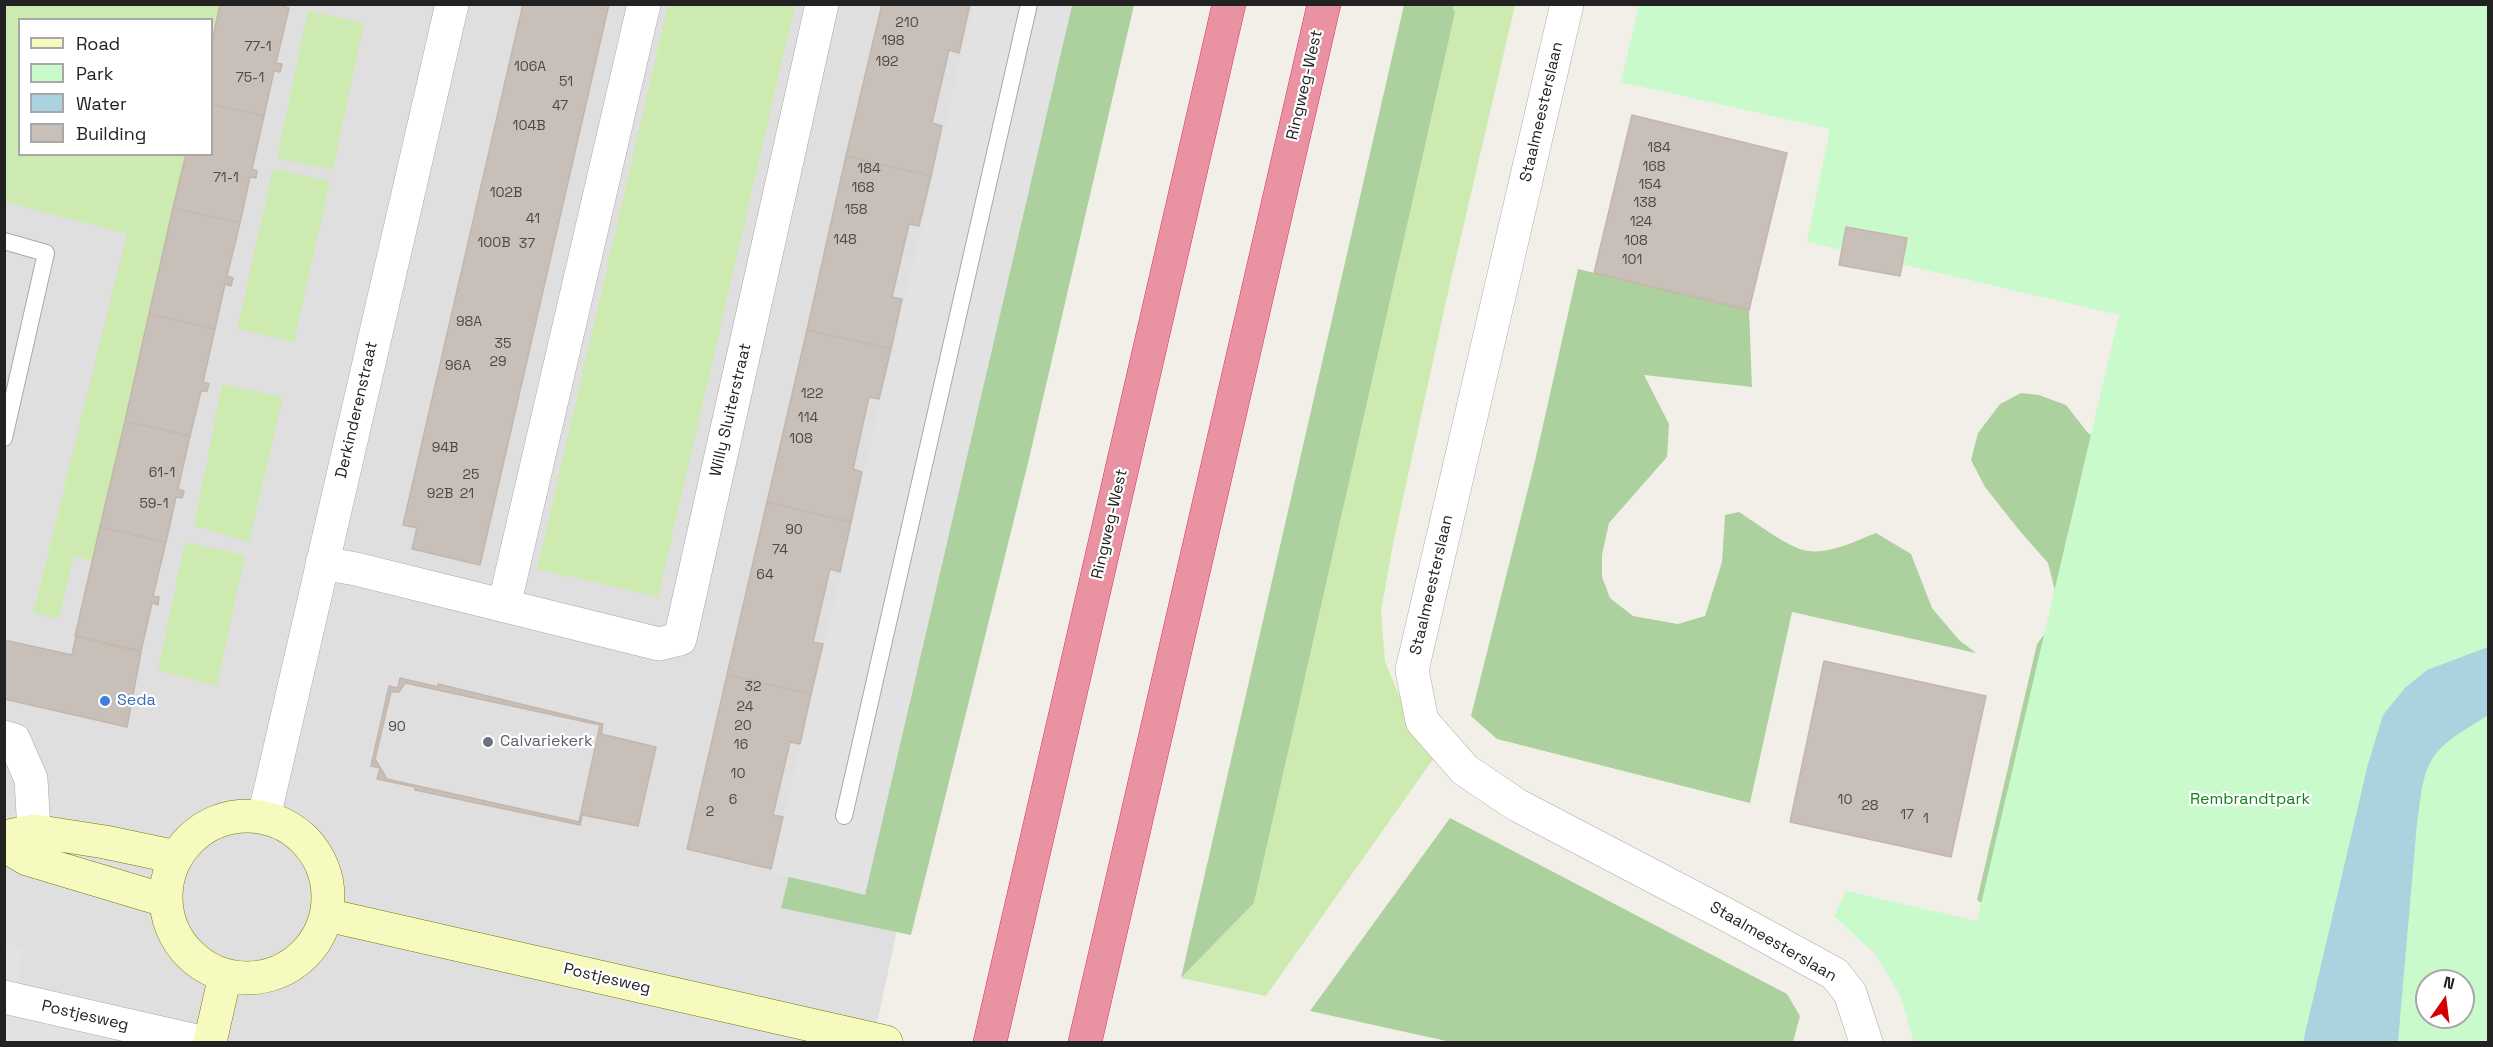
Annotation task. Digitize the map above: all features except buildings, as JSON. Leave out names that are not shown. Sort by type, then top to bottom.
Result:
[{"type":"highway","name":"Ringweg-West","points":[[990,1042],[1229,4]]},
{"type":"highway","name":"Ringweg-West","points":[[1085,1042],[1324,4]]},
{"type":"street","name":"Derkinderenstraat","points":[[264,817],[452,4]]},
{"type":"street","points":[[504,606],[644,4]]},
{"type":"street","name":"Willy Sluiterstraat","points":[[322,563],[659,644],[680,639],[822,4]]},
{"type":"street","name":"Staalmeesterslaan","points":[[1567,4],[1412,670],[1422,721],[1465,770],[1517,805],[1834,974],[1850,993],[1866,1042]]},
{"type":"street","points":[[4,738],[14,740],[31,779],[19,834],[105,842],[176,857]]},
{"type":"street","points":[[230,817],[264,817],[294,830],[316,853],[328,883],[327,915],[318,940],[300,960],[278,973],[252,979],[225,976],[200,964],[181,945],[168,920],[164,900],[169,874],[176,857],[199,831],[230,817]]},
{"type":"street","points":[[4,845],[27,859],[164,900]]},
{"type":"street","name":"Postjesweg","points":[[327,915],[886,1042]]},
{"type":"street","points":[[210,1042],[225,976]]},
{"type":"street","name":"Postjesweg","points":[[4,997],[201,1042]]},
{"type":"lane","points":[[844,816],[1029,4]]},
{"type":"lane","points":[[4,240],[46,253],[4,438]]},
{"type":"shaded area","points":[[5,5],[1095,5],[873,1042],[5,1042]]},
{"type":"shaded area","points":[[973,5],[1072,5],[865,894],[771,873]]},
{"type":"shaded area","points":[[5,944],[24,948],[17,983],[128,1012],[122,1042],[5,1042]]},
{"type":"green space","points":[[4,5],[231,5],[213,85],[213,18],[18,18],[18,156],[196,156],[101,563],[74,556],[59,619],[33,613],[127,234],[5,202]]},
{"type":"green space","points":[[668,5],[795,5],[658,597],[537,569]]},
{"type":"green space","points":[[1072,5],[1134,5],[1028,463],[911,935],[781,908],[789,876],[865,895]]},
{"type":"green space","points":[[1404,5],[1452,5],[1455,13],[1254,903],[1181,978]]},
{"type":"green space","points":[[1452,5],[1515,5],[1449,288],[1393,544],[1381,611],[1385,662],[1411,723],[1436,755],[1266,996],[1181,978],[1254,903],[1455,13]]},
{"type":"green space","name":"Rembrandtpark","points":[[1639,5],[2488,5],[2488,1042],[1914,1042],[1900,995],[1875,954],[1834,916],[1846,891],[1977,921],[2119,315],[1807,242],[1830,129],[1621,82]]},
{"type":"green space","points":[[308,11],[364,23],[333,170],[277,158]]},
{"type":"green space","points":[[273,169],[330,181],[294,342],[237,329]]},
{"type":"green space","points":[[1578,269],[1749,310],[1752,387],[1644,375],[1669,424],[1667,457],[1609,523],[1602,555],[1602,577],[1610,598],[1633,616],[1678,624],[1705,616],[1722,562],[1725,515],[1739,512],[1782,540],[1808,551],[1834,549],[1876,533],[1911,554],[1932,608],[1959,640],[1976,653],[1792,612],[1750,803],[1497,739],[1471,716],[1535,461]]},
{"type":"green space","points":[[222,384],[283,397],[249,542],[194,526]]},
{"type":"green space","points":[[2021,393],[2039,395],[2066,405],[2088,433],[2109,446],[2074,963],[1977,900],[2037,644],[2049,628],[2055,591],[2048,563],[1985,487],[1971,460],[1978,433],[2000,404]]},
{"type":"green space","points":[[185,542],[245,555],[217,686],[158,670]]},
{"type":"green space","points":[[1450,818],[1787,994],[1800,1016],[1793,1042],[1451,1042],[1310,1011]]},
{"type":"water","points":[[2488,647],[2488,715],[2441,748],[2430,763],[2423,784],[2417,823],[2398,1042],[2303,1042],[2368,764],[2383,715],[2405,688],[2427,670]]},
{"type":"place","name":"Seda","points":[[105,701]]},
{"type":"place","name":"Calvariekerk","points":[[488,742]]}]
